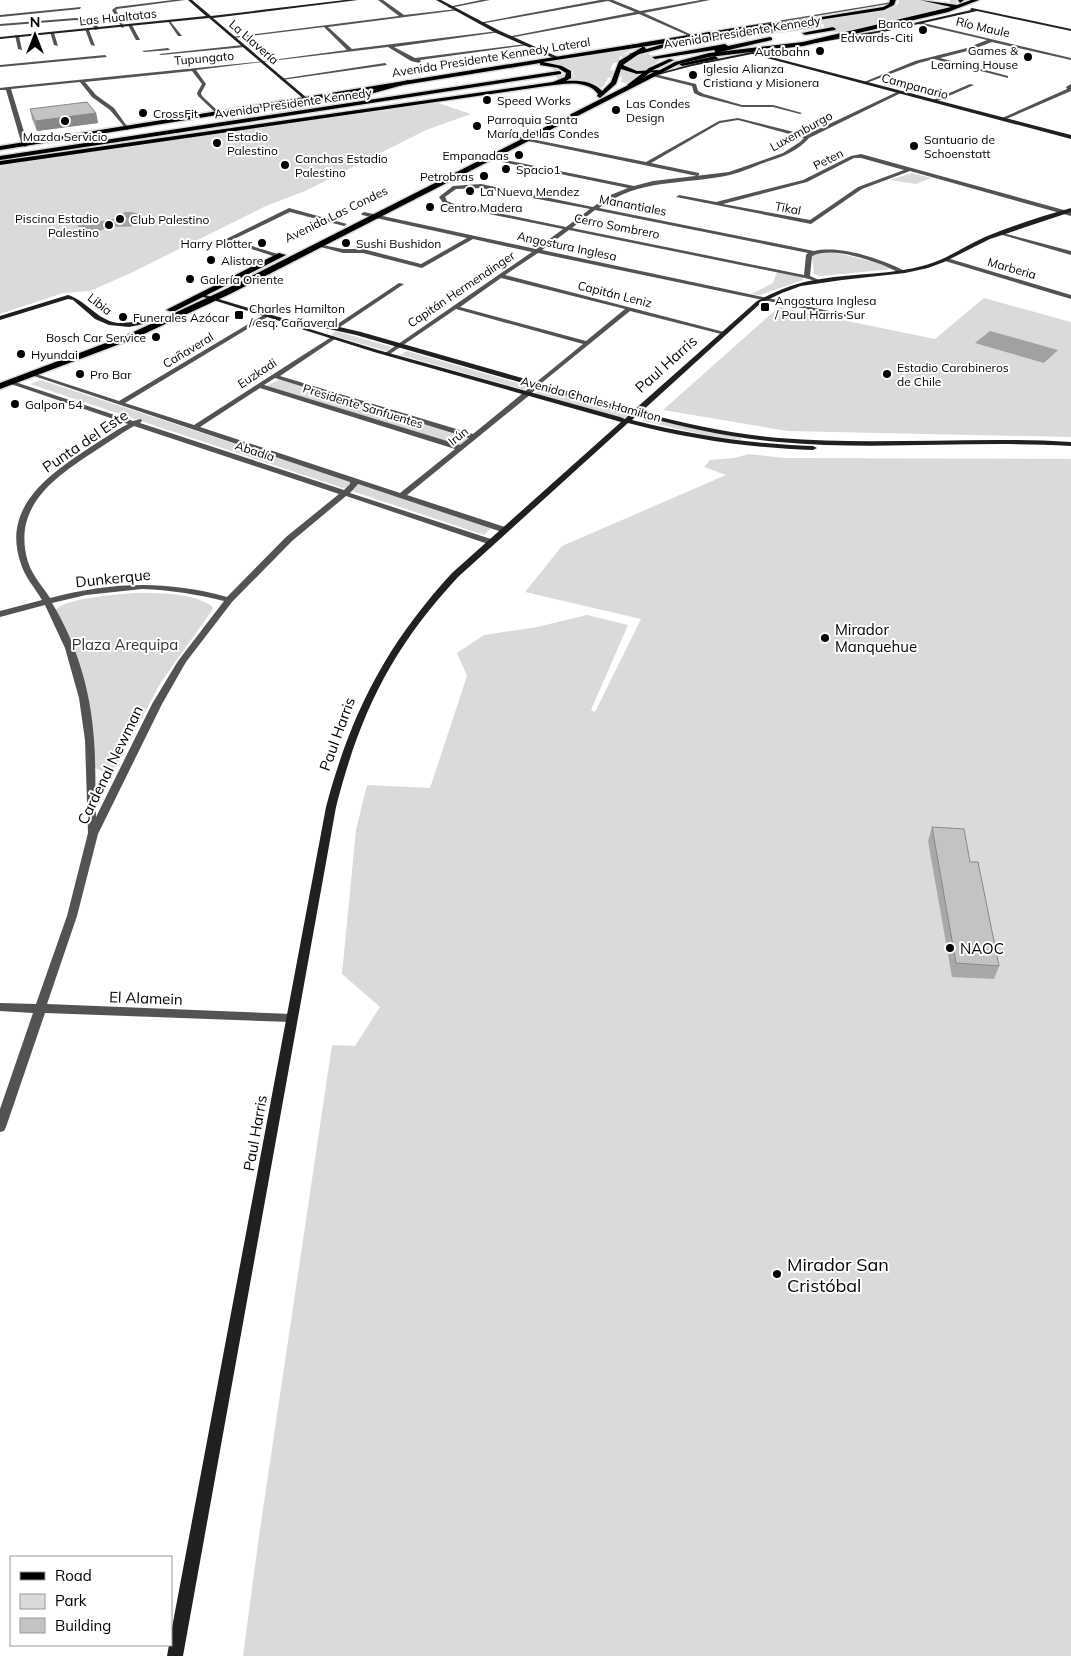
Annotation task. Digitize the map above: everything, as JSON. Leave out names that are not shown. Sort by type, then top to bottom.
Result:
[{"type":"highway","points":[[632,54],[684,42],[814,26]]},
{"type":"highway","name":"Avenida Presidente Kennedy","points":[[826,26],[652,56],[833,29]]},
{"type":"highway","points":[[631,86],[663,63],[678,58],[770,39]]},
{"type":"highway","points":[[682,64],[776,48]]},
{"type":"highway","name":"Avenida Presidente Kennedy","points":[[0,153],[556,73],[0,158]]},
{"type":"highway","points":[[311,107],[408,82]]},
{"type":"highway","points":[[341,107],[455,97]]},
{"type":"highway","points":[[78,151],[167,133]]},
{"type":"main road","points":[[923,0],[961,3]]},
{"type":"main road","points":[[940,0],[961,3]]},
{"type":"main road","points":[[667,41],[632,54],[619,64],[631,72],[651,73],[702,56],[803,44],[976,0]]},
{"type":"main road","name":"Avenida Presidente Kennedy Lateral","points":[[0,148],[625,47],[877,10],[887,7],[892,1]]},
{"type":"main road","points":[[0,163],[546,84],[564,80],[570,74],[563,68],[554,66],[522,64]]},
{"type":"main road","name":"Avenida Las Condes","points":[[80,354],[602,95],[614,83],[619,64]]},
{"type":"main road","points":[[546,84],[582,84],[597,89],[602,95]]},
{"type":"main road","name":"Avenida Las Condes","points":[[0,386],[147,330],[491,159],[631,86]]},
{"type":"street","points":[[122,27],[114,10],[116,8],[183,0]]},
{"type":"street","name":"La Llavería","points":[[190,0],[305,99]]},
{"type":"street","name":"Las Hualtatas","points":[[0,38],[210,18],[356,0]]},
{"type":"street","points":[[380,0],[404,17]]},
{"type":"street","points":[[438,0],[498,32],[558,58]]},
{"type":"street","points":[[450,7],[488,0]]},
{"type":"street","points":[[480,23],[609,0],[690,35]]},
{"type":"street","points":[[509,37],[708,0]]},
{"type":"street","points":[[625,47],[892,1]]},
{"type":"street","points":[[961,3],[977,10],[1071,30]]},
{"type":"street","points":[[961,3],[1071,26]]},
{"type":"street","points":[[0,16],[80,8]]},
{"type":"street","points":[[234,38],[457,10]]},
{"type":"street","points":[[803,44],[872,33],[977,10]]},
{"type":"street","points":[[0,24],[76,19],[92,21],[97,29]]},
{"type":"street","points":[[169,22],[180,35]]},
{"type":"street","name":"Río Maule","points":[[919,23],[1071,59]]},
{"type":"street","points":[[130,26],[138,39]]},
{"type":"street","points":[[325,26],[349,53]]},
{"type":"street","points":[[87,30],[93,45]]},
{"type":"street","name":"Tupungato","points":[[0,89],[349,53],[498,32]]},
{"type":"street","points":[[52,33],[56,45]]},
{"type":"street","points":[[17,36],[20,49]]},
{"type":"street","points":[[866,83],[917,62],[969,49],[992,40]]},
{"type":"street","points":[[414,60],[526,45]]},
{"type":"street","points":[[144,51],[159,52],[176,49],[244,46]]},
{"type":"street","points":[[389,46],[422,64]]},
{"type":"street","points":[[651,73],[754,54],[776,48]]},
{"type":"street","points":[[159,52],[169,71]]},
{"type":"street","name":"Campanario","points":[[754,54],[1071,137]]},
{"type":"street","points":[[0,66],[104,56]]},
{"type":"street","points":[[932,57],[1006,77]]},
{"type":"street","points":[[358,62],[365,67]]},
{"type":"street","points":[[282,79],[385,64]]},
{"type":"street","points":[[193,69],[204,84],[199,93],[200,96],[218,114]]},
{"type":"street","points":[[651,73],[694,85],[696,92],[702,95],[742,106],[773,106],[800,113]]},
{"type":"street","points":[[81,80],[94,96],[112,109],[127,128]]},
{"type":"street","points":[[933,101],[972,85]]},
{"type":"street","points":[[1002,119],[1070,90],[1068,87],[1071,85]]},
{"type":"street","points":[[8,88],[24,145]]},
{"type":"street","name":"Luxemburgo","points":[[708,176],[730,172],[785,154],[802,143],[806,137],[900,92]]},
{"type":"street","points":[[646,164],[719,122],[728,119],[738,119],[806,137]]},
{"type":"street","points":[[518,137],[708,176]]},
{"type":"street","name":"Peten","points":[[716,204],[805,182],[854,157],[866,157],[1069,212]]},
{"type":"street","points":[[491,159],[633,188]]},
{"type":"street","name":"Tikal","points":[[679,197],[811,222],[860,188],[911,169]]},
{"type":"street","name":"Capitán Hermendinger","points":[[388,353],[538,251],[610,197],[633,188],[708,176]]},
{"type":"street","name":"Manantiales","points":[[451,190],[459,186],[478,185],[812,252],[830,251],[887,263],[903,272]]},
{"type":"street","points":[[436,186],[451,190]]},
{"type":"street","name":"Cerro Sombrero","points":[[451,190],[442,197],[448,203],[807,276],[817,281]]},
{"type":"street","points":[[279,256],[227,240],[289,210],[344,224]]},
{"type":"street","name":"Paul Harris","points":[[175,1656],[331,807],[345,752],[356,724],[380,675],[414,622],[446,584],[764,299],[783,290],[817,281],[850,276],[903,272],[927,267],[947,260],[981,241],[1001,233],[1069,212]]},
{"type":"street","name":"Angostura Inglesa","points":[[364,214],[857,319]]},
{"type":"street","points":[[1001,233],[1071,253]]},
{"type":"street","points":[[319,245],[343,251],[363,252],[422,266],[472,237]]},
{"type":"street","points":[[807,276],[809,255],[812,252]]},
{"type":"street","name":"Marberia","points":[[947,260],[1071,297]]},
{"type":"street","name":"Capitán Leniz","points":[[500,276],[725,332]]},
{"type":"street","points":[[330,337],[329,332],[402,284]]},
{"type":"street","name":"Avenida Charles Hamilton","points":[[200,295],[283,320],[330,337],[625,422],[702,438],[770,447],[844,448],[1012,440],[1071,444]]},
{"type":"street","name":"Libia","points":[[0,318],[62,298],[75,298],[108,324],[120,326],[141,324]]},
{"type":"street","points":[[454,308],[588,343]]},
{"type":"street","name":"Irún","points":[[401,496],[528,394],[537,384],[629,309]]},
{"type":"street","name":"Cañaveral","points":[[120,403],[267,315]]},
{"type":"street","name":"Avenida Charles Hamilton","points":[[283,320],[336,328],[636,413],[738,435],[790,441],[902,444]]},
{"type":"street","name":"Euzkadi","points":[[194,428],[330,337]]},
{"type":"street","name":"Abadía","points":[[31,374],[505,530]]},
{"type":"street","name":"Presidente Sanfuentes","points":[[274,376],[475,437]]},
{"type":"street","name":"Abadía","points":[[10,382],[492,542]]},
{"type":"street","name":"Presidente Sanfuentes","points":[[258,386],[461,448]]},
{"type":"street","name":"Punta del Este","points":[[93,834],[90,799],[89,740],[83,698],[68,645],[48,601],[31,575],[22,552],[20,533],[27,508],[38,492],[57,473],[149,413]]},
{"type":"street","name":"Cardenal Newman","points":[[0,1127],[72,916],[93,834],[156,704],[182,661],[229,600],[289,539],[352,486],[354,480]]},
{"type":"street","name":"Dunkerque","points":[[0,614],[48,601],[103,590],[148,586],[192,589],[229,600]]},
{"type":"street","name":"El Alamein","points":[[0,1007],[291,1018]]},
{"type":"green space","points":[[899,0],[916,0],[953,7],[934,13],[839,32],[820,23],[672,42],[886,10],[898,4]]},
{"type":"green space","points":[[758,34],[648,52],[660,60],[627,83],[621,82],[627,64],[636,57],[651,50],[688,42]]},
{"type":"green space","points":[[636,48],[616,60],[607,80],[601,88],[592,84],[569,80],[575,77],[572,70],[541,63]]},
{"type":"green space","name":"Club Palestino","points":[[435,102],[471,114],[426,130],[305,191],[266,206],[131,273],[90,291],[63,293],[0,314],[0,163]]},
{"type":"green space","points":[[912,173],[931,178],[916,184],[890,180]]},
{"type":"green space","points":[[828,251],[892,266],[893,269],[820,276],[814,274],[812,255]]},
{"type":"green space","points":[[777,272],[802,277],[803,280],[760,295],[751,294],[773,283]]},
{"type":"green space","name":"Estadio Carabineros de Chile","points":[[984,298],[1071,322],[1071,437],[787,431],[663,410],[779,307],[935,339]]},
{"type":"green space","points":[[336,331],[392,347],[386,351],[331,335]]},
{"type":"green space","points":[[407,351],[528,386],[524,390],[400,355]]},
{"type":"green space","points":[[280,379],[471,437],[459,446],[266,386]]},
{"type":"green space","points":[[41,380],[491,528],[484,535],[30,384]]},
{"type":"green space","points":[[540,389],[632,414],[626,419],[534,394]]},
{"type":"green space","points":[[645,418],[741,438],[741,440],[705,435],[643,421]]},
{"type":"green space","points":[[749,454],[785,458],[1071,459],[1071,1656],[243,1656],[332,1045],[355,1046],[380,1007],[342,974],[356,830],[367,785],[430,788],[467,676],[457,653],[484,635],[537,627],[587,615],[628,625],[591,710],[595,712],[641,619],[525,592],[562,546],[726,475],[704,467],[710,460],[734,458]]},
{"type":"green space","name":"Plaza Arequipa","points":[[135,593],[165,593],[194,598],[212,606],[213,609],[161,682],[117,765],[112,769],[103,771],[94,767],[91,733],[56,610],[70,602]]},
{"type":"shaded area","name":"Piscina Estadio Palestino","points":[[125,212],[140,214],[145,223],[110,227],[98,232],[93,238],[77,238],[81,231],[77,225],[113,219]]},
{"type":"shaded area","points":[[990,331],[1058,350],[1044,363],[975,343]]},
{"type":"building","points":[[87,102],[96,113],[35,121],[30,109]]},
{"type":"building","points":[[932,827],[964,829],[970,862],[978,862],[999,966],[956,963]]},
{"type":"tunnel","points":[[833,29],[903,16],[960,1]]},
{"type":"tunnel","points":[[814,26],[832,25]]},
{"type":"tunnel","points":[[553,69],[649,54]]},
{"type":"tunnel","points":[[557,78],[637,72],[682,64]]},
{"type":"place","name":"Banco Edwards-Citi","points":[[923,30]]},
{"type":"place","name":"Autobahn","points":[[820,51]]},
{"type":"place","name":"Games & Learning House","points":[[1028,57]]},
{"type":"place","name":"Iglesia Alianza Cristiana y Misionera","points":[[693,75]]},
{"type":"place","name":"Speed Works","points":[[487,100]]},
{"type":"place","name":"Las Condes Design","points":[[616,110]]},
{"type":"place","name":"CrossFit","points":[[143,113]]},
{"type":"place","name":"Mazda Servicio","points":[[65,121]]},
{"type":"place","name":"Parroquia Santa María de las Condes","points":[[477,126]]},
{"type":"place","name":"Estadio Palestino","points":[[217,143]]},
{"type":"place","name":"Santuario de Schoenstatt","points":[[914,146]]},
{"type":"place","name":"Empanadas","points":[[519,155]]},
{"type":"place","name":"Canchas Estadio Palestino","points":[[285,165]]},
{"type":"place","name":"Spacio1","points":[[506,169]]},
{"type":"place","name":"Petrobras","points":[[484,176]]},
{"type":"place","name":"La Nueva Mendez","points":[[470,191]]},
{"type":"place","name":"Centro Madera","points":[[430,207]]},
{"type":"place","name":"Club Palestino","points":[[120,219]]},
{"type":"place","name":"Piscina Estadio Palestino","points":[[109,225]]},
{"type":"place","name":"Harry Plotter","points":[[262,243]]},
{"type":"place","name":"Sushi Bushidon","points":[[346,243]]},
{"type":"place","name":"Alistore","points":[[211,260]]},
{"type":"place","name":"Galería Oriente","points":[[190,279]]},
{"type":"place","name":"Angostura Inglesa / Paul Harris Sur","points":[[765,307]]},
{"type":"place","name":"Charles Hamilton / esq. Cañaveral","points":[[239,315]]},
{"type":"place","name":"Funerales Azócar","points":[[123,317]]},
{"type":"place","name":"Bosch Car Service","points":[[156,337]]},
{"type":"place","name":"Hyundai","points":[[21,354]]},
{"type":"place","name":"Pro Bar","points":[[80,374]]},
{"type":"place","name":"Estadio Carabineros de Chile","points":[[887,374]]},
{"type":"place","name":"Galpon 54","points":[[15,404]]},
{"type":"place","name":"Mirador Manquehue","points":[[825,638]]},
{"type":"place","name":"NAOC","points":[[950,948]]},
{"type":"place","name":"Mirador San Cristóbal","points":[[777,1274]]}]
